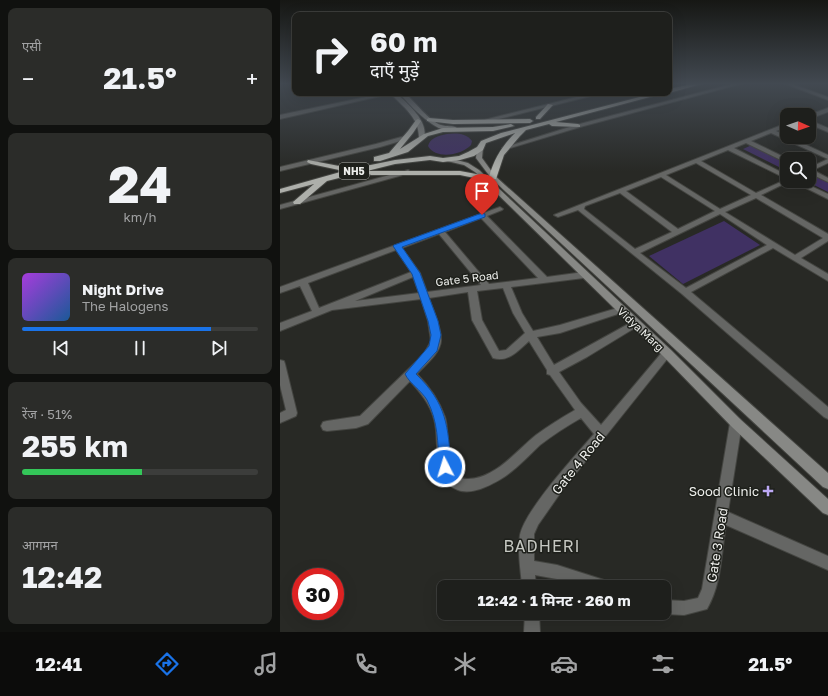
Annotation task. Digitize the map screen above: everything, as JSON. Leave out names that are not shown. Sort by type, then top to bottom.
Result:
[{"type":"highway","points":[[538,118],[543,112]]},
{"type":"highway","name":"NH5","points":[[467,130],[507,127],[560,112]]},
{"type":"highway","name":"NH5","points":[[280,190],[395,162],[430,158],[449,160],[471,154],[482,145],[503,134],[586,112]]},
{"type":"highway","points":[[429,120],[530,121]]},
{"type":"highway","points":[[390,156],[418,121]]},
{"type":"highway","points":[[545,123],[578,126]]},
{"type":"highway","name":"NH5","points":[[280,184],[390,156],[406,150],[430,133],[443,130],[454,128],[477,133],[483,140],[482,145]]},
{"type":"highway","points":[[348,173],[460,173],[488,178],[505,148],[524,128]]},
{"type":"highway","points":[[311,162],[339,168]]},
{"type":"highway","points":[[297,202],[327,178]]},
{"type":"main road","points":[[410,112],[423,129],[420,140]]},
{"type":"main road","points":[[421,112],[429,120],[440,127],[454,128]]},
{"type":"main road","name":"Vidya Marg","points":[[482,145],[479,158],[488,178],[584,275],[667,353],[736,423],[828,508]]},
{"type":"main road","name":"Vidya Marg","points":[[449,160],[466,164],[488,178],[828,482]]},
{"type":"street","points":[[280,117],[301,112]]},
{"type":"street","points":[[483,121],[519,112]]},
{"type":"street","points":[[505,148],[629,112]]},
{"type":"street","points":[[816,125],[828,130]]},
{"type":"street","points":[[558,215],[780,127]]},
{"type":"street","points":[[770,131],[828,157]]},
{"type":"street","points":[[280,169],[378,146],[405,138]]},
{"type":"street","points":[[746,141],[780,158]]},
{"type":"street","points":[[729,148],[780,174]]},
{"type":"street","points":[[697,161],[828,237],[796,258]]},
{"type":"street","points":[[816,167],[828,161]]},
{"type":"street","points":[[280,206],[408,172]]},
{"type":"street","points":[[816,174],[828,180]]},
{"type":"street","points":[[662,175],[828,278]]},
{"type":"street","points":[[635,252],[780,184]]},
{"type":"street","points":[[809,188],[828,197]]},
{"type":"street","points":[[622,191],[677,232]]},
{"type":"street","points":[[581,206],[581,210],[588,217],[685,292],[827,412]]},
{"type":"street","points":[[280,290],[500,209]]},
{"type":"street","points":[[482,215],[545,280]]},
{"type":"street","points":[[440,231],[487,286]]},
{"type":"street","points":[[685,292],[773,245]]},
{"type":"street","points":[[327,426],[356,423],[364,420],[427,357],[436,341],[433,321],[416,273],[397,246]]},
{"type":"street","points":[[280,327],[416,273]]},
{"type":"street","name":"Gate 5 Road","points":[[328,307],[584,275]]},
{"type":"street","points":[[303,282],[316,312]]},
{"type":"street","points":[[506,284],[514,307],[551,371],[582,412],[602,434]]},
{"type":"street","points":[[472,288],[477,320],[486,335],[492,351],[496,355],[509,353],[529,335],[560,329],[621,310]]},
{"type":"street","points":[[551,371],[584,354],[635,324]]},
{"type":"street","name":"Gate 4 Road","points":[[529,580],[526,566],[527,534],[533,520],[557,488],[667,353]]},
{"type":"street","points":[[280,364],[292,413],[280,418]]},
{"type":"street","points":[[410,374],[424,388],[436,409],[443,430],[444,460],[448,476],[453,483],[461,485],[484,481],[496,475],[513,464],[549,432],[582,412]]},
{"type":"street","name":"Gate 3 Road","points":[[671,607],[684,608],[702,604],[709,593],[714,573],[716,546],[736,423]]},
{"type":"street","points":[[721,516],[828,563]]},
{"type":"street","points":[[526,566],[557,572],[582,580]]},
{"type":"street","points":[[532,620],[532,632]]},
{"type":"shaded area","points":[[447,134],[467,136],[472,141],[471,145],[462,151],[449,154],[437,153],[428,146],[433,139]]},
{"type":"shaded area","points":[[752,145],[780,159],[780,168],[743,149]]},
{"type":"shaded area","points":[[816,176],[828,182],[828,192],[816,186]]},
{"type":"shaded area","points":[[724,221],[760,245],[683,284],[649,256]]},
{"type":"place","name":"Sood Clinic","points":[[768,491]]},
{"type":"district","name":"BADHERI","points":[[542,546]]},
{"type":"route","points":[[445,467],[443,430],[440,419],[431,397],[410,374],[427,357],[433,348],[436,341],[433,321],[416,273],[397,246],[482,215]]}]
